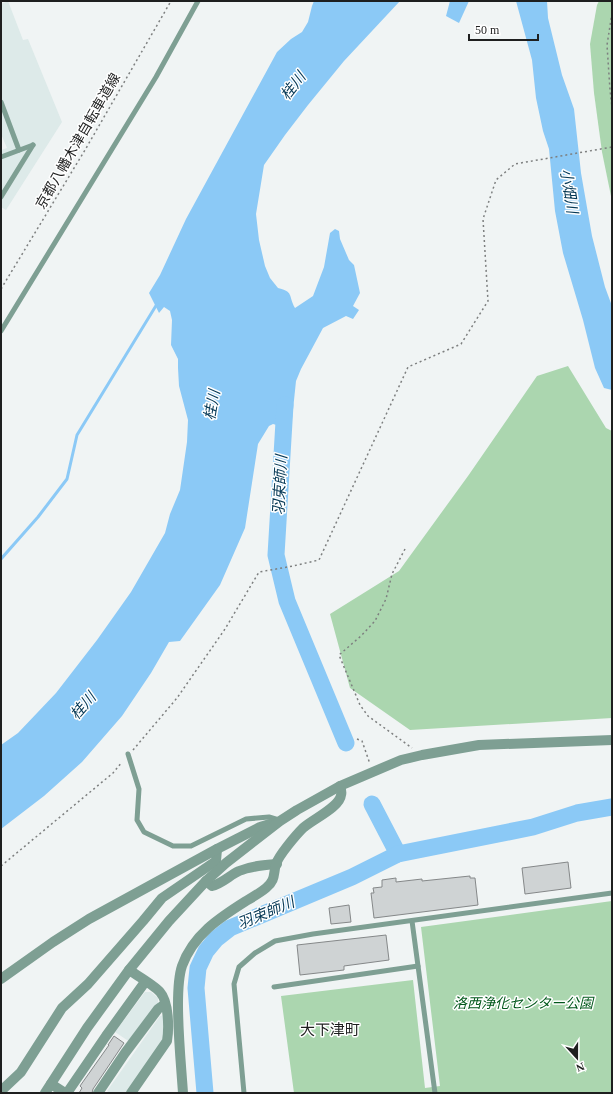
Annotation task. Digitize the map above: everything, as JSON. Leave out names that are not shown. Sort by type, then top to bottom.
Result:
[{"type":"street","points":[[45,1093],[87,1028],[129,970],[169,921],[206,881],[280,820],[340,786],[401,760],[479,745],[612,740]]},
{"type":"street","points":[[183,1093],[178,1036],[178,991],[181,968],[191,946],[207,928],[267,888],[275,877],[276,864],[288,845],[303,828],[316,817],[339,802],[341,795],[340,786]]},
{"type":"street","points":[[1,979],[53,942],[89,919],[216,849],[260,827],[280,820]]},
{"type":"street","points":[[1,1091],[21,1072],[62,1008],[88,984],[162,898],[216,861],[216,849]]},
{"type":"street","points":[[206,881],[212,886],[240,871],[258,866],[276,864]]},
{"type":"street","points":[[129,970],[160,992],[165,1004],[169,1031],[167,1041],[131,1093]]},
{"type":"street","points":[[51,1084],[66,1093],[145,982]]},
{"type":"street","points":[[98,1093],[125,1053],[158,1009],[165,1004]]},
{"type":"lane","points":[[1,331],[156,77],[198,1]]},
{"type":"lane","points":[[1,102],[19,150]]},
{"type":"lane","points":[[1,157],[33,145],[1,197]]},
{"type":"lane","points":[[128,754],[139,790],[137,820],[144,832],[173,846],[191,846],[246,819],[269,817],[280,820]]},
{"type":"lane","points":[[244,1093],[234,984],[240,967],[255,952],[275,942],[313,934],[612,893]]},
{"type":"lane","points":[[412,921],[435,1093]]},
{"type":"lane","points":[[274,987],[418,966]]},
{"type":"path","name":"京都八幡木津自転車道線","points":[[1,289],[85,150],[171,1]]},
{"type":"path","points":[[612,13],[607,45],[612,107]]},
{"type":"path","points":[[1,866],[112,773],[177,698],[225,629],[258,572],[319,560],[408,367],[461,344],[488,301],[483,219],[496,180],[515,164],[612,147]]},
{"type":"path","points":[[405,549],[392,574],[386,599],[375,621],[361,636],[339,655],[360,705],[368,716],[422,755]]},
{"type":"path","points":[[357,739],[362,741],[367,758]]},
{"type":"shaded area","points":[[8,1],[23,40],[28,39],[62,122],[6,210],[1,207],[1,150],[7,148],[1,134],[1,4]]},
{"type":"shaded area","points":[[145,992],[151,992],[158,998],[158,1005],[130,1042],[115,1032]]},
{"type":"shaded area","points":[[164,1015],[163,1044],[127,1093],[110,1093],[107,1091],[160,1016]]},
{"type":"green space","points":[[599,1],[612,1],[612,201],[602,152],[594,93],[590,44]]},
{"type":"green space","points":[[568,366],[606,428],[612,431],[612,718],[410,730],[350,688],[330,614],[399,571],[468,476],[537,376]]},
{"type":"green space","name":"洛西浄化センター公園","points":[[612,901],[612,1093],[294,1093],[281,996],[413,980],[425,1088],[440,1086],[421,927]]},
{"type":"water","name":"桂川","points":[[314,1],[400,1],[344,61],[308,105],[264,165],[256,214],[259,240],[265,266],[270,278],[278,288],[289,293],[295,308],[313,296],[324,267],[330,233],[335,229],[339,231],[340,239],[349,260],[354,265],[360,293],[353,306],[359,310],[353,319],[346,316],[323,328],[296,381],[291,429],[273,424],[269,426],[258,444],[245,528],[220,585],[180,641],[169,642],[151,673],[122,716],[82,762],[44,796],[1,829],[1,745],[18,733],[56,693],[97,640],[131,592],[165,533],[170,514],[180,490],[187,442],[188,420],[179,386],[178,359],[171,345],[172,320],[170,311],[164,307],[159,313],[149,293],[160,275],[186,219],[277,52],[291,39],[302,32],[308,22]]},
{"type":"water","points":[[450,1],[469,1],[459,23],[446,16]]},
{"type":"water","name":"小畑川","points":[[516,1],[547,1],[548,18],[562,75],[574,109],[581,173],[592,236],[605,287],[612,306],[612,390],[604,388],[595,368],[583,320],[563,253],[555,211],[549,149],[543,131],[536,98],[532,60]]},
{"type":"building","points":[[568,862],[571,888],[525,894],[522,868]]},
{"type":"building","points":[[470,876],[470,878],[475,878],[478,905],[374,918],[371,893],[374,893],[373,888],[382,887],[382,880],[396,878],[396,882],[422,879],[422,881]]},
{"type":"building","points":[[349,905],[351,922],[331,924],[329,908]]},
{"type":"building","points":[[386,935],[389,960],[344,966],[344,970],[300,975],[297,945]]},
{"type":"building","points":[[114,1036],[124,1043],[93,1089],[92,1093],[79,1093],[82,1088],[80,1086]]},
{"type":"waterway","points":[[1,559],[38,517],[67,479],[77,435],[157,304]]},
{"type":"waterway","name":"羽束師川","points":[[285,405],[276,555],[287,601],[346,743]]},
{"type":"waterway","points":[[372,804],[398,854]]},
{"type":"waterway","name":"羽束師川","points":[[205,1093],[196,988],[198,968],[206,951],[216,939],[230,928],[352,877],[398,854],[533,827],[577,813],[612,807]]},
{"type":"district","name":"大下津町","points":[[330,1030]]}]
